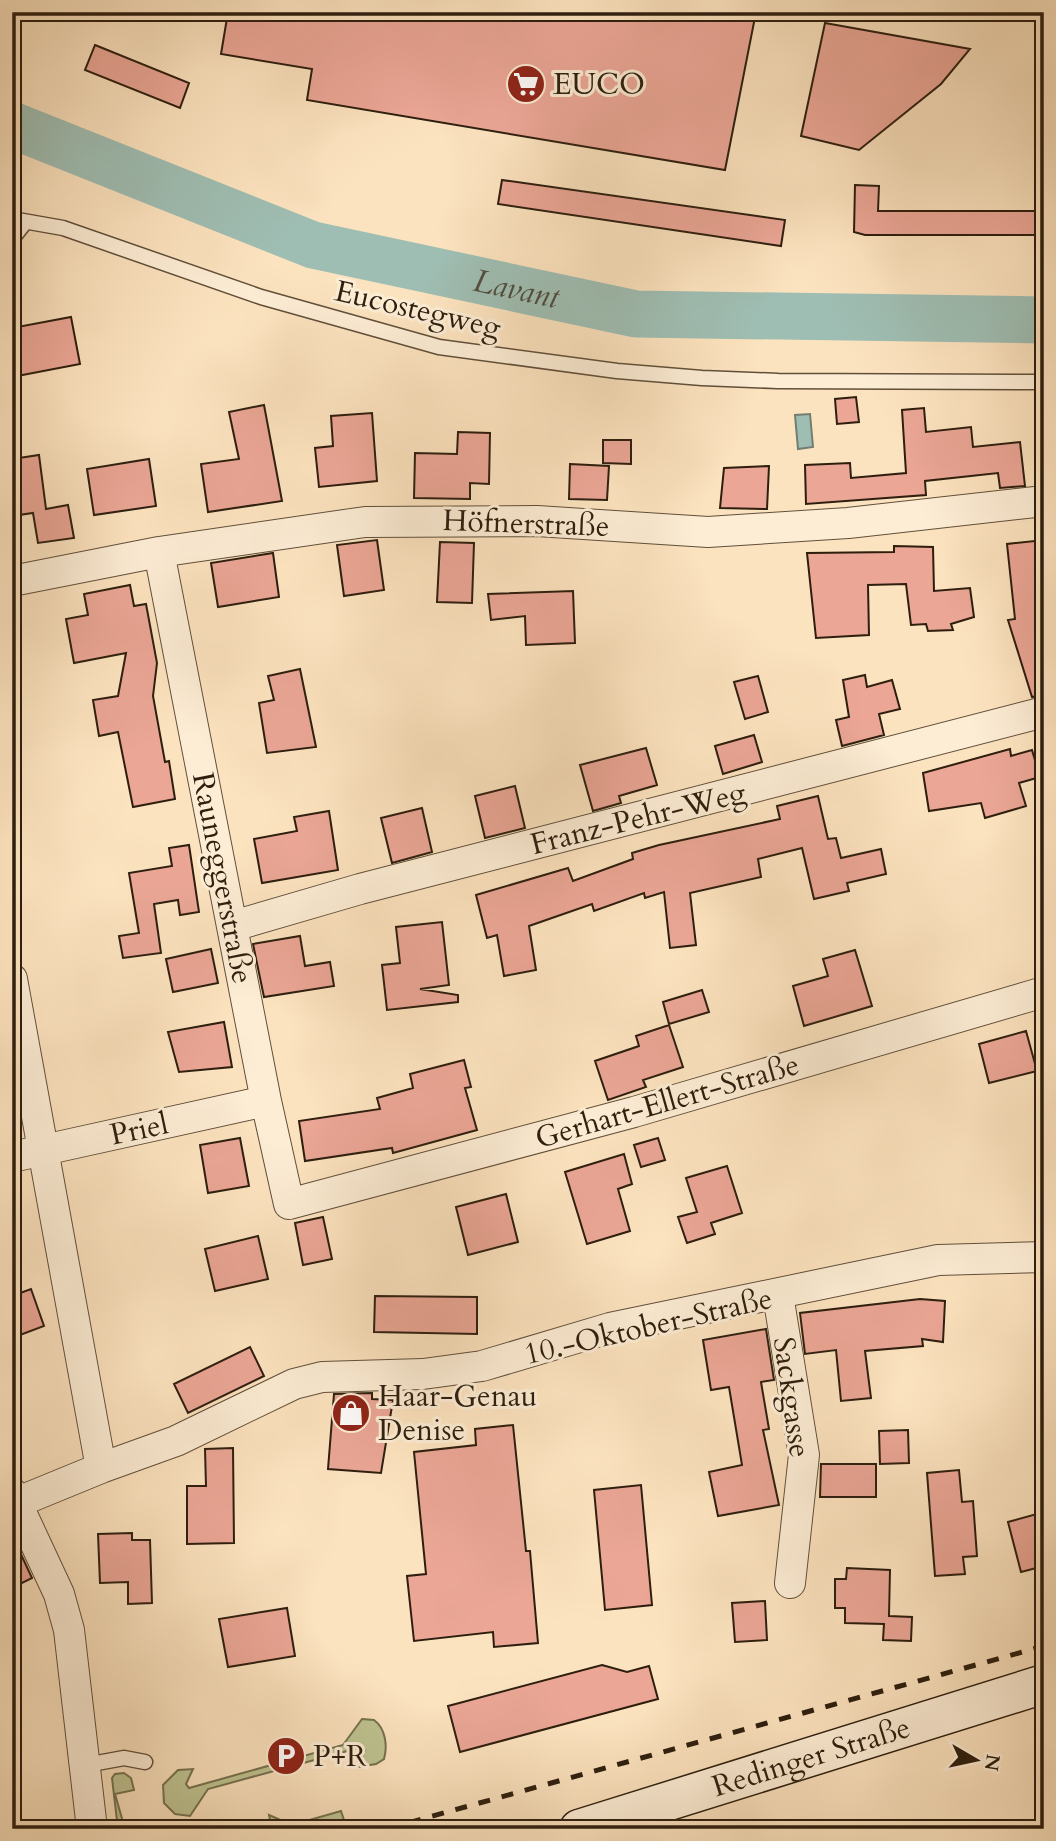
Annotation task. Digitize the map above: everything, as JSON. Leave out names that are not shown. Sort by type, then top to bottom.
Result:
[{"type":"main road","name":"Redinger Straße","points":[[579,1829],[1044,1684]]},
{"type":"street","name":"Höfnerstraße","points":[[12,581],[159,552],[365,522],[537,520],[708,531],[848,523],[1044,500]]},
{"type":"street","name":"Rauneggerstraße","points":[[159,552],[265,1101],[289,1204]]},
{"type":"street","name":"Franz-Pehr-Weg","points":[[233,926],[360,890],[1044,712]]},
{"type":"street","points":[[12,979],[101,1468]]},
{"type":"street","name":"Gerhart-Ellert-Straße","points":[[289,1204],[634,1112],[1044,992]]},
{"type":"street","name":"Priel","points":[[12,1157],[265,1101]]},
{"type":"street","name":"10.-Oktober-Straße","points":[[15,1498],[176,1441],[294,1384],[322,1377],[423,1374],[482,1366],[610,1328],[939,1260],[1044,1257]]},
{"type":"street","name":"Sackgasse","points":[[778,1295],[804,1455],[790,1583]]},
{"type":"street","points":[[15,1498],[65,1612],[92,1829]]},
{"type":"lane","name":"Eucostegweg","points":[[12,239],[18,221],[63,228],[261,297],[439,347],[617,371],[702,378],[778,381],[1044,382]]},
{"type":"lane","points":[[86,1765],[124,1758],[145,1762]]},
{"type":"green space","points":[[362,1719],[374,1720],[383,1732],[384,1759],[376,1764],[358,1767],[365,1751],[362,1747],[208,1789],[190,1816],[175,1814],[164,1803],[163,1785],[178,1770],[193,1769],[186,1784],[189,1788],[343,1745]]},
{"type":"green space","points":[[124,1773],[131,1778],[134,1790],[115,1794],[125,1829],[118,1829],[112,1778],[115,1774]]},
{"type":"green space","points":[[341,1811],[344,1820],[312,1829],[258,1829],[271,1825],[269,1815],[292,1825]]},
{"type":"water","points":[[810,414],[813,447],[798,449],[795,415]]},
{"type":"building","name":"EUCO","points":[[228,12],[756,12],[725,170],[307,100],[312,69],[221,54]]},
{"type":"building","points":[[825,23],[970,49],[941,84],[859,150],[801,136]]},
{"type":"building","points":[[95,45],[189,83],[180,108],[85,70]]},
{"type":"building","points":[[502,180],[785,220],[781,246],[498,204]]},
{"type":"building","points":[[855,185],[879,186],[878,211],[1044,211],[1044,235],[865,235],[854,232]]},
{"type":"building","points":[[71,317],[80,364],[12,377],[12,328]]},
{"type":"building","points":[[856,397],[859,422],[837,424],[835,399]]},
{"type":"building","points":[[264,405],[282,501],[208,512],[201,464],[239,459],[229,412]]},
{"type":"building","points":[[924,408],[926,432],[971,427],[973,447],[1020,442],[1025,486],[1000,488],[998,473],[925,481],[926,495],[806,504],[805,465],[850,463],[851,478],[906,473],[902,410]]},
{"type":"building","points":[[372,413],[377,481],[319,487],[315,448],[333,446],[331,416]]},
{"type":"building","points":[[458,432],[490,433],[489,484],[470,483],[470,499],[414,498],[415,453],[457,454]]},
{"type":"building","points":[[603,440],[631,440],[631,464],[603,463]]},
{"type":"building","points":[[39,455],[46,509],[68,505],[74,538],[38,543],[33,513],[12,516],[12,459]]},
{"type":"building","points":[[149,459],[156,506],[94,515],[87,469]]},
{"type":"building","points":[[570,464],[609,466],[607,500],[569,499]]},
{"type":"building","points":[[769,466],[767,509],[720,508],[724,468]]},
{"type":"building","points":[[377,540],[384,590],[344,596],[337,545]]},
{"type":"building","points":[[1044,540],[1044,695],[1032,697],[1008,620],[1015,619],[1007,544]]},
{"type":"building","points":[[440,542],[474,543],[472,603],[437,602]]},
{"type":"building","points":[[894,546],[933,547],[934,591],[970,588],[974,617],[951,624],[953,630],[928,631],[926,624],[911,625],[906,584],[868,585],[869,635],[816,638],[807,553],[894,552]]},
{"type":"building","points":[[273,553],[279,597],[218,607],[211,563]]},
{"type":"building","points":[[130,585],[134,606],[146,604],[157,663],[153,696],[175,799],[133,807],[118,732],[99,736],[93,700],[118,696],[126,653],[74,663],[66,619],[88,615],[84,594]]},
{"type":"building","points":[[573,591],[575,643],[526,645],[525,616],[491,620],[488,594]]},
{"type":"building","points":[[300,669],[316,747],[267,753],[259,703],[274,700],[268,676]]},
{"type":"building","points":[[865,675],[867,687],[892,680],[900,709],[879,714],[884,735],[842,746],[836,720],[849,717],[843,680]]},
{"type":"building","points":[[758,676],[768,712],[745,719],[734,682]]},
{"type":"building","points":[[754,735],[762,762],[723,774],[715,746]]},
{"type":"building","points":[[646,748],[657,785],[619,796],[621,803],[593,811],[580,765]]},
{"type":"building","points":[[1010,749],[1011,756],[1032,750],[1040,777],[1019,783],[1026,806],[985,818],[981,803],[929,811],[923,773]]},
{"type":"building","points":[[515,786],[525,828],[485,838],[475,796]]},
{"type":"building","points":[[818,796],[828,839],[836,838],[841,858],[881,849],[886,874],[847,883],[849,891],[814,899],[802,848],[758,859],[761,877],[690,893],[696,945],[670,948],[664,892],[645,898],[644,893],[594,911],[592,904],[529,926],[536,970],[504,976],[497,935],[487,938],[476,895],[568,868],[573,881],[633,859],[632,853],[780,819],[777,806]]},
{"type":"building","points":[[422,808],[432,852],[392,863],[381,818]]},
{"type":"building","points":[[329,811],[338,870],[262,883],[254,839],[297,831],[294,817]]},
{"type":"building","points":[[189,845],[199,912],[180,915],[178,900],[154,904],[161,953],[123,958],[119,936],[139,933],[129,873],[172,866],[169,848]]},
{"type":"building","points":[[442,922],[449,985],[420,989],[458,995],[458,1002],[387,1010],[382,965],[400,963],[396,927]]},
{"type":"building","points":[[300,936],[305,966],[330,962],[334,986],[264,997],[253,944]]},
{"type":"building","points":[[211,949],[218,983],[173,992],[166,959]]},
{"type":"building","points":[[855,950],[872,1006],[804,1026],[793,986],[828,976],[823,959]]},
{"type":"building","points":[[702,990],[709,1012],[669,1024],[663,1002]]},
{"type":"building","points":[[224,1022],[232,1067],[179,1072],[168,1032]]},
{"type":"building","points":[[669,1025],[683,1067],[643,1080],[646,1087],[608,1100],[595,1061],[639,1046],[636,1036]]},
{"type":"building","points":[[1026,1031],[1037,1071],[989,1083],[979,1044]]},
{"type":"building","points":[[464,1060],[471,1087],[465,1088],[477,1130],[393,1153],[392,1148],[305,1161],[299,1121],[380,1109],[377,1098],[413,1088],[410,1074]]},
{"type":"building","points":[[240,1138],[249,1186],[208,1193],[200,1145]]},
{"type":"building","points":[[658,1138],[665,1160],[641,1167],[634,1145]]},
{"type":"building","points":[[624,1154],[632,1184],[618,1189],[630,1231],[587,1244],[565,1172]]},
{"type":"building","points":[[727,1166],[742,1213],[711,1223],[715,1234],[687,1243],[678,1217],[697,1212],[686,1178]]},
{"type":"building","points":[[506,1194],[518,1242],[468,1255],[456,1207]]},
{"type":"building","points":[[323,1217],[332,1259],[303,1265],[295,1223]]},
{"type":"building","points":[[258,1236],[268,1279],[215,1291],[205,1249]]},
{"type":"building","points":[[31,1289],[44,1326],[12,1338],[12,1296]]},
{"type":"building","points":[[375,1296],[477,1297],[477,1334],[374,1332]]},
{"type":"building","points":[[920,1299],[945,1301],[943,1342],[922,1339],[923,1346],[865,1351],[871,1398],[841,1401],[836,1350],[805,1354],[800,1313]]},
{"type":"building","points":[[766,1329],[774,1380],[761,1382],[769,1429],[763,1430],[779,1505],[718,1516],[709,1472],[742,1465],[729,1387],[711,1390],[703,1340]]},
{"type":"building","points":[[250,1347],[264,1376],[188,1413],[174,1384]]},
{"type":"building","points":[[372,1393],[372,1399],[393,1400],[381,1473],[328,1469],[334,1394]]},
{"type":"building","points":[[513,1425],[526,1551],[530,1551],[538,1643],[494,1647],[493,1632],[414,1641],[407,1576],[426,1574],[414,1452],[476,1445],[475,1429]]},
{"type":"building","points":[[908,1430],[909,1463],[880,1464],[879,1431]]},
{"type":"building","points":[[233,1448],[234,1543],[187,1544],[187,1486],[206,1486],[205,1449]]},
{"type":"building","points":[[821,1464],[876,1464],[876,1497],[820,1497]]},
{"type":"building","points":[[959,1470],[962,1502],[973,1501],[977,1556],[963,1557],[965,1574],[935,1576],[927,1473]]},
{"type":"building","points":[[641,1485],[652,1605],[605,1610],[594,1490]]},
{"type":"building","points":[[1044,1512],[1044,1566],[1021,1572],[1008,1522]]},
{"type":"building","points":[[132,1533],[132,1540],[150,1540],[152,1603],[128,1604],[128,1582],[100,1583],[98,1534]]},
{"type":"building","points":[[12,1535],[32,1578],[20,1584],[12,1570]]},
{"type":"building","points":[[847,1568],[890,1570],[889,1616],[912,1617],[911,1641],[883,1640],[884,1624],[845,1623],[845,1608],[835,1608],[835,1579],[846,1579]]},
{"type":"building","points":[[765,1601],[767,1640],[735,1642],[732,1603]]},
{"type":"building","points":[[287,1608],[295,1656],[228,1667],[219,1619]]},
{"type":"building","points":[[602,1665],[627,1672],[649,1666],[658,1699],[460,1752],[448,1706]]},
{"type":"waterway","name":"Lavant","points":[[12,125],[313,245],[636,314],[1044,320]]},
{"type":"railway","points":[[386,1829],[1044,1646]]},
{"type":"place","name":"EUCO","points":[[526,84]]},
{"type":"place","name":"Haar-Genau Denise","points":[[351,1413]]},
{"type":"place","name":"P+R","points":[[286,1756]]}]
